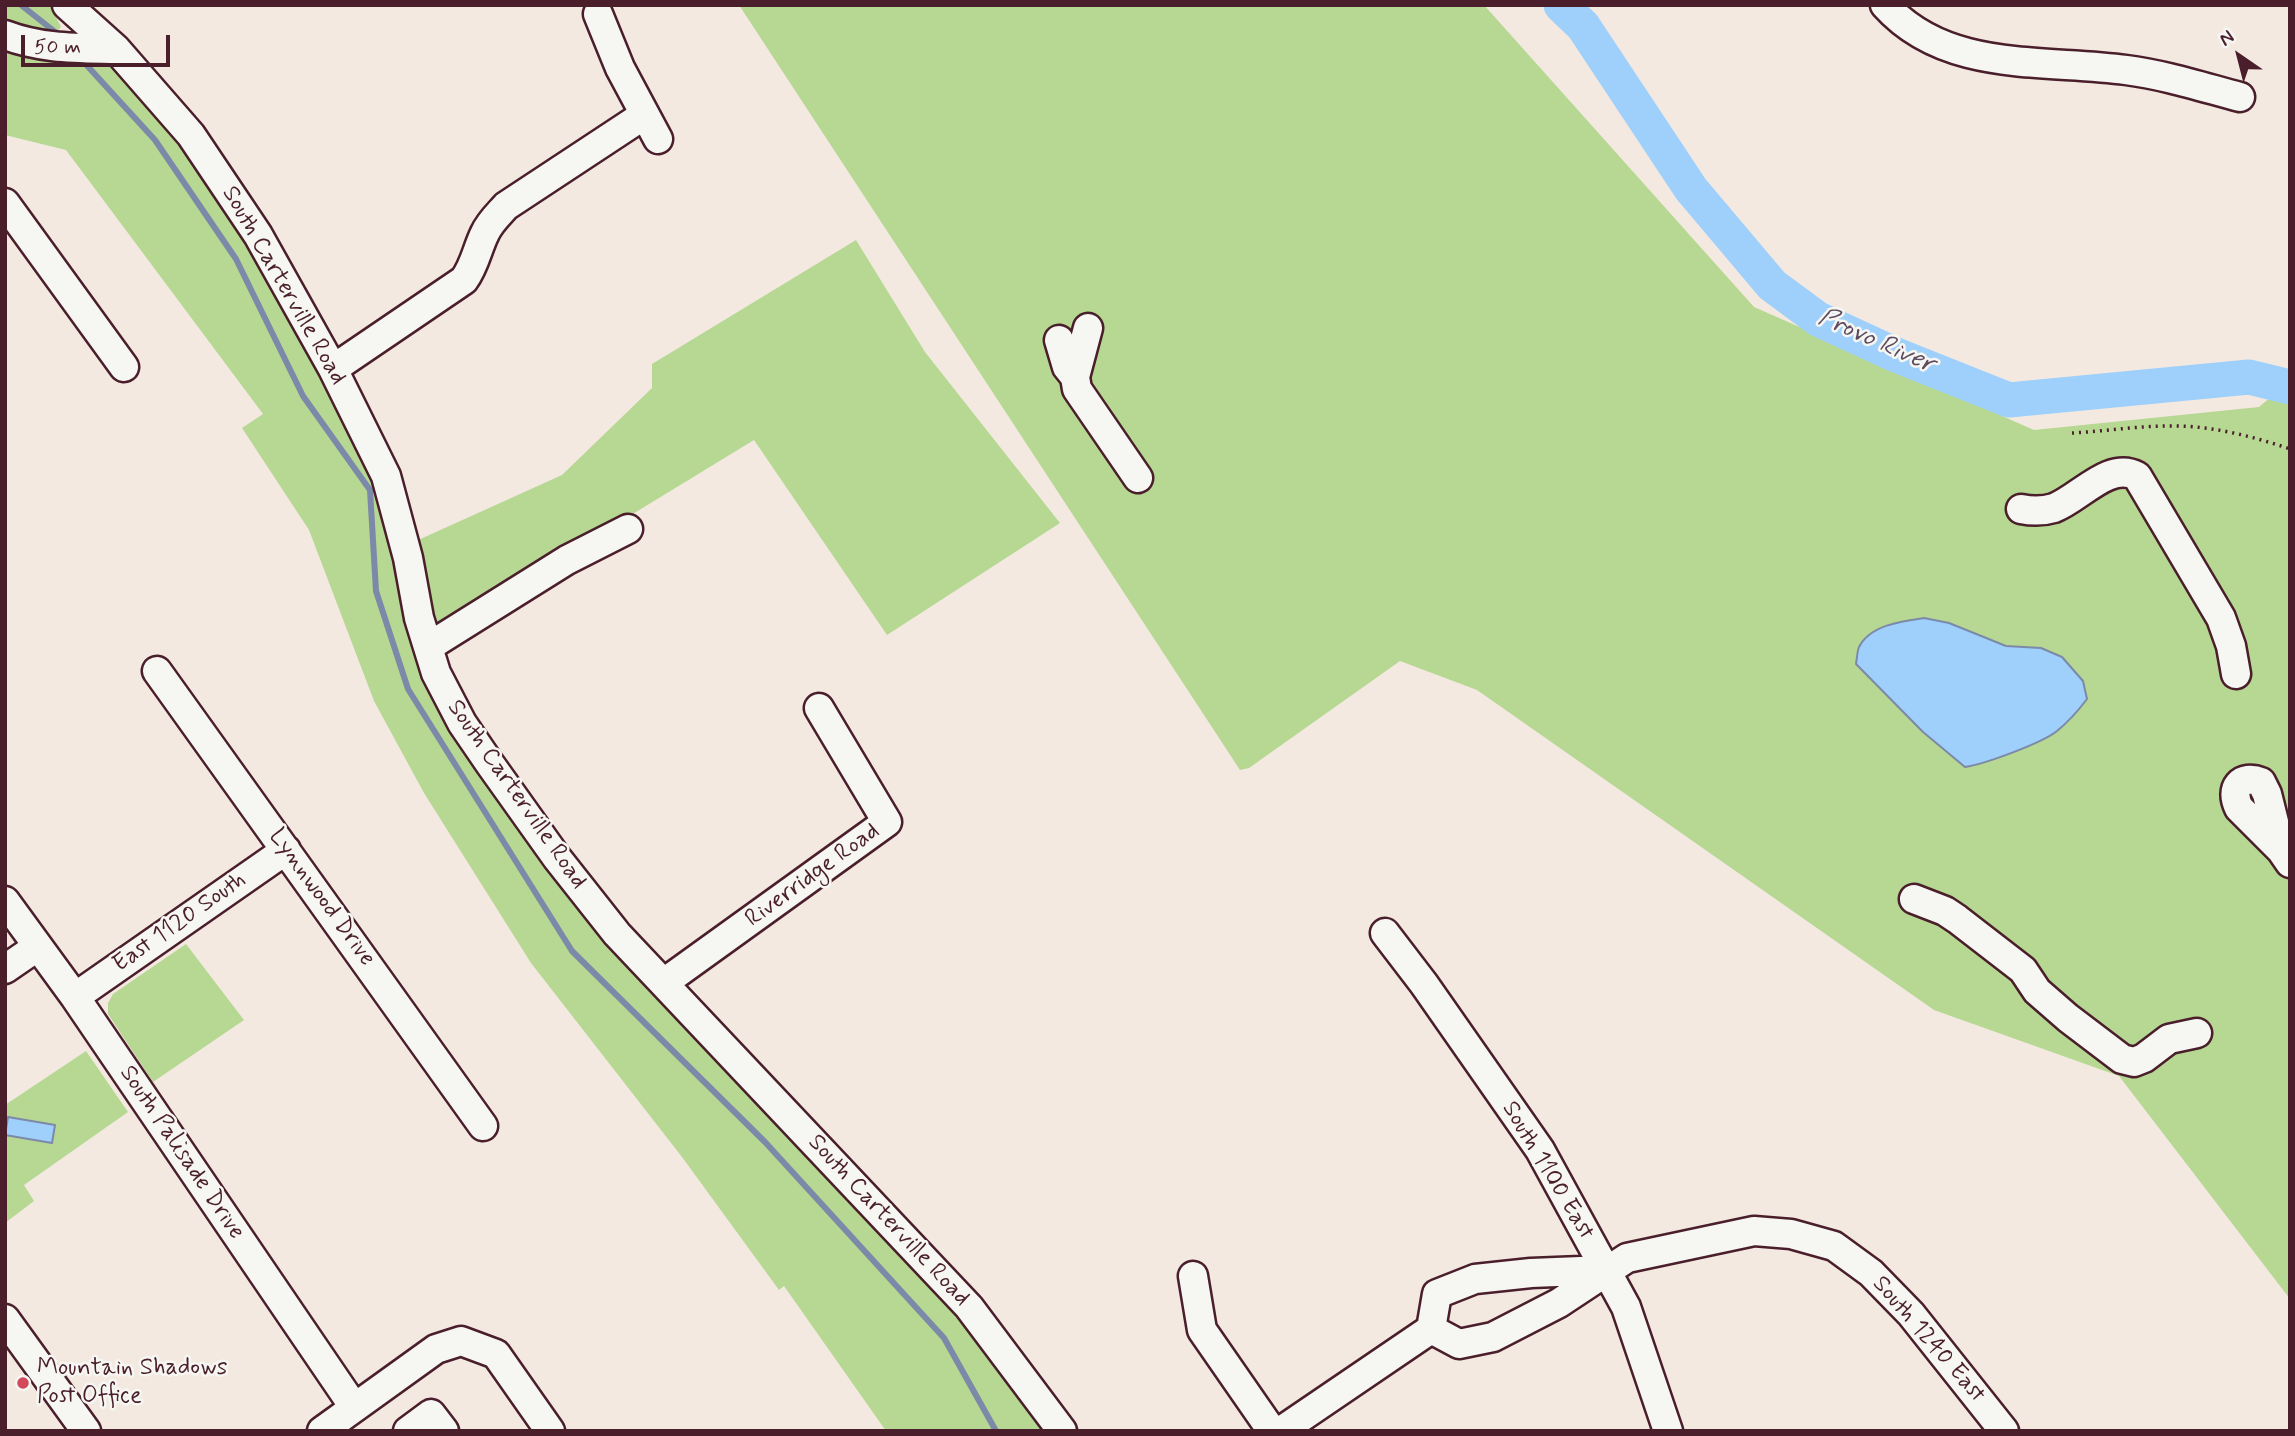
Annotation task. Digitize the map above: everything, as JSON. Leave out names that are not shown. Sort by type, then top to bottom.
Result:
[{"type":"street","points":[[1885,5],[1913,31],[1936,44],[1965,54],[2126,70],[2168,77],[2240,97]]},
{"type":"street","name":"South Carterville Road","points":[[79,9],[199,146],[258,235],[333,369],[386,476],[428,647],[444,692],[462,723],[557,858],[617,934],[969,1307],[1062,1431]]},
{"type":"street","points":[[598,14],[620,68],[658,139]]},
{"type":"street","points":[[5,35],[20,41],[68,49],[116,49]]},
{"type":"street","points":[[333,369],[464,280],[472,268],[483,236],[492,220],[506,206],[644,115]]},
{"type":"street","points":[[5,202],[124,367]]},
{"type":"street","points":[[1088,328],[1075,377],[1077,389],[1138,478]]},
{"type":"street","points":[[1059,341],[1067,367],[1075,377]]},
{"type":"street","points":[[2021,509],[2051,509],[2073,499],[2112,474],[2123,471],[2137,476],[2221,618],[2231,646],[2236,674]]},
{"type":"street","points":[[428,647],[566,560],[628,529]]},
{"type":"street","name":"Lynnwood Drive","points":[[158,671],[483,1126]]},
{"type":"street","name":"Riverridge Road","points":[[665,982],[887,822],[819,708]]},
{"type":"street","name":"East 1120 South","points":[[75,997],[286,850]]},
{"type":"street","points":[[1914,899],[1945,911],[1957,919],[2023,970],[2037,991],[2060,1012],[2122,1059],[2134,1062],[2144,1058],[2168,1039],[2197,1033]]},
{"type":"street","name":"South Palisade Drive","points":[[5,901],[75,997],[354,1407]]},
{"type":"street","name":"South 1100 East","points":[[1385,933],[1540,1150],[1626,1307],[1668,1431]]},
{"type":"street","points":[[5,968],[37,947]]},
{"type":"street","name":"South 1240 East","points":[[1606,1270],[1627,1258],[1754,1231],[1791,1234],[1834,1246],[1871,1273],[1911,1314],[2004,1431]]},
{"type":"street","points":[[1281,1431],[1431,1329],[1437,1294],[1475,1279],[1531,1273],[1606,1270]]},
{"type":"street","points":[[1431,1329],[1459,1344],[1493,1337],[1559,1303],[1606,1270]]},
{"type":"street","points":[[1193,1276],[1202,1331],[1272,1431]]},
{"type":"street","points":[[5,1319],[86,1431]]},
{"type":"street","points":[[322,1431],[436,1349],[461,1340],[496,1354],[550,1431]]},
{"type":"street","points":[[408,1431],[431,1414],[444,1431]]},
{"type":"path","points":[[2072,433],[2179,426],[2222,431],[2268,441],[2290,449]]},
{"type":"green space","points":[[5,5],[50,5],[61,27],[50,40],[5,28]]},
{"type":"green space","points":[[739,5],[1484,5],[1754,307],[2034,430],[2259,407],[2290,381],[2290,1299],[2119,1076],[1934,1010],[1477,690],[1400,661],[1249,768],[1240,770]]},
{"type":"green space","points":[[5,45],[34,58],[74,62],[104,60],[125,72],[199,161],[292,316],[363,450],[487,778],[909,1253],[1047,1431],[886,1431],[784,1286],[779,1290],[682,1157],[531,963],[424,793],[374,701],[309,530],[242,428],[263,414],[66,150],[5,135]]},
{"type":"green space","points":[[856,240],[925,352],[1060,523],[887,635],[754,440],[436,634],[416,541],[562,475],[652,388],[652,364]]},
{"type":"green space","points":[[186,944],[244,1020],[153,1082],[108,1014],[108,1003],[113,994]]},
{"type":"green space","points":[[86,1051],[128,1112],[24,1185],[34,1201],[5,1223],[5,1105]]},
{"type":"water","points":[[1924,618],[1949,623],[2006,646],[2041,648],[2062,657],[2083,681],[2087,699],[2069,720],[2050,736],[1986,762],[1965,767],[1923,732],[1856,664],[1859,647],[1871,634],[1887,625]]},
{"type":"water","points":[[8,1117],[55,1125],[52,1143],[5,1135]]},
{"type":"waterway","points":[[21,5],[59,35]]},
{"type":"waterway","name":"Provo River","points":[[1561,5],[1583,26],[1691,189],[1772,285],[1818,319],[1896,355],[2009,400],[2249,377],[2290,387]]},
{"type":"waterway","points":[[81,59],[155,140],[236,259],[303,396],[370,490],[376,591],[408,689],[572,951],[765,1142],[944,1338],[996,1431]]},
{"type":"place","name":"Mountain Shadows Post Office","points":[[23,1383]]}]
